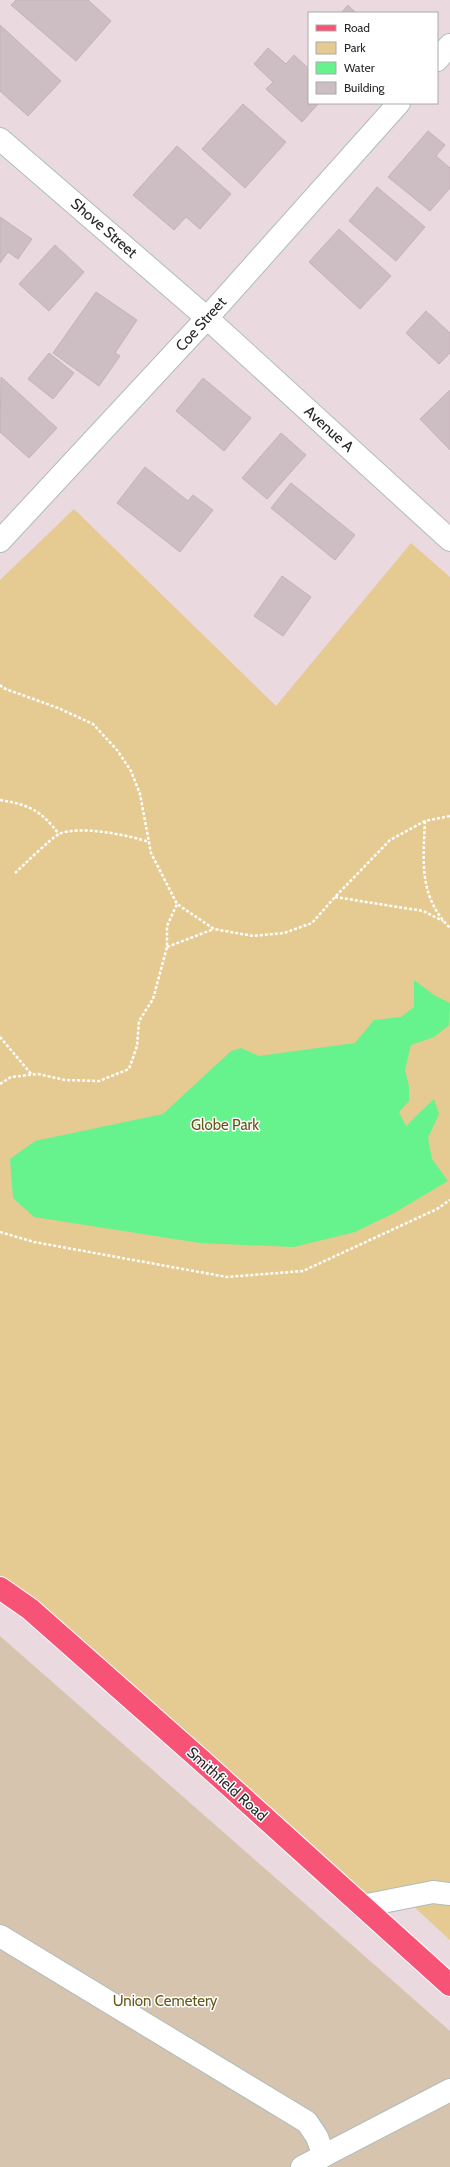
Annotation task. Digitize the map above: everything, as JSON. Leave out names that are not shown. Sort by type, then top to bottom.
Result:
[{"type":"main road","name":"Smithfield Road","points":[[0,1588],[30,1608],[196,1755],[450,1985]]},
{"type":"street","points":[[438,59],[450,45]]},
{"type":"street","name":"Coe Street","points":[[0,541],[207,318],[398,104]]},
{"type":"street","name":"Shove Street","points":[[0,139],[207,318]]},
{"type":"street","name":"Avenue A","points":[[207,318],[450,540]]},
{"type":"street","points":[[362,1906],[432,1892],[450,1894]]},
{"type":"street","points":[[0,1936],[307,2122],[318,2137],[324,2156]]},
{"type":"street","points":[[302,2167],[450,2090]]},
{"type":"path","points":[[0,685],[4,688],[58,708],[93,724],[117,750],[131,771],[140,794],[151,853],[177,904],[214,929],[253,936],[284,933],[312,924],[334,897],[390,840],[425,821],[450,816]]},
{"type":"path","points":[[0,800],[36,810],[48,821],[58,834]]},
{"type":"path","points":[[425,821],[424,880],[431,901],[443,921],[450,928]]},
{"type":"path","points":[[15,873],[58,834],[79,831],[124,834],[149,842]]},
{"type":"path","points":[[334,897],[423,911],[443,921]]},
{"type":"path","points":[[0,1084],[11,1077],[38,1074],[65,1080],[99,1081],[129,1069],[138,1046],[139,1021],[153,999],[167,947],[167,926],[177,904]]},
{"type":"path","points":[[167,947],[214,929]]},
{"type":"path","points":[[0,1037],[32,1075]]},
{"type":"path","points":[[0,1232],[34,1242],[228,1277],[281,1274],[303,1271],[437,1210],[450,1200]]},
{"type":"green space","name":"Globe Park","points":[[74,509],[276,706],[411,543],[450,577],[450,1940],[398,1892],[373,1915],[0,1595],[0,580]]},
{"type":"green space","name":"Union Cemetery","points":[[0,1636],[450,2031],[450,2167],[0,2167]]},
{"type":"water","points":[[414,980],[434,995],[450,1003],[449,1025],[434,1037],[411,1045],[405,1070],[409,1086],[409,1101],[399,1112],[406,1126],[434,1099],[439,1114],[428,1138],[432,1159],[448,1181],[394,1213],[355,1232],[294,1247],[200,1243],[34,1217],[13,1198],[10,1159],[35,1141],[163,1114],[231,1051],[241,1048],[259,1056],[355,1043],[374,1020],[401,1017],[414,1007]]},
{"type":"building","points":[[16,0],[88,0],[111,21],[76,61],[11,5]]},
{"type":"building","points":[[348,5],[355,12],[342,12]]},
{"type":"building","points":[[0,25],[61,81],[28,116],[0,91]]},
{"type":"building","points":[[268,48],[286,64],[294,55],[308,68],[308,104],[318,104],[302,122],[266,89],[273,82],[254,64]]},
{"type":"building","points":[[243,104],[286,142],[245,188],[202,149]]},
{"type":"building","points":[[428,131],[445,145],[436,156],[450,168],[450,188],[430,211],[388,177]]},
{"type":"building","points":[[177,146],[231,194],[200,229],[186,217],[174,230],[133,195]]},
{"type":"building","points":[[377,187],[425,227],[396,261],[349,221]]},
{"type":"building","points":[[0,217],[32,239],[18,259],[8,252],[0,263]]},
{"type":"building","points":[[339,229],[391,276],[360,309],[309,262]]},
{"type":"building","points":[[55,245],[84,272],[49,311],[19,284]]},
{"type":"building","points":[[96,292],[137,320],[115,353],[120,356],[99,386],[53,353]]},
{"type":"building","points":[[426,311],[450,333],[450,353],[439,364],[406,333]]},
{"type":"building","points":[[49,353],[74,373],[53,399],[28,379]]},
{"type":"building","points":[[1,377],[57,428],[29,458],[0,432]]},
{"type":"building","points":[[203,378],[251,418],[224,451],[176,411]]},
{"type":"building","points":[[450,390],[450,450],[420,419]]},
{"type":"building","points":[[281,433],[306,455],[267,499],[242,478]]},
{"type":"building","points":[[145,467],[188,501],[193,495],[213,510],[180,552],[117,503]]},
{"type":"building","points":[[291,483],[355,535],[335,560],[271,508]]},
{"type":"building","points":[[282,576],[311,597],[283,636],[254,616]]}]
